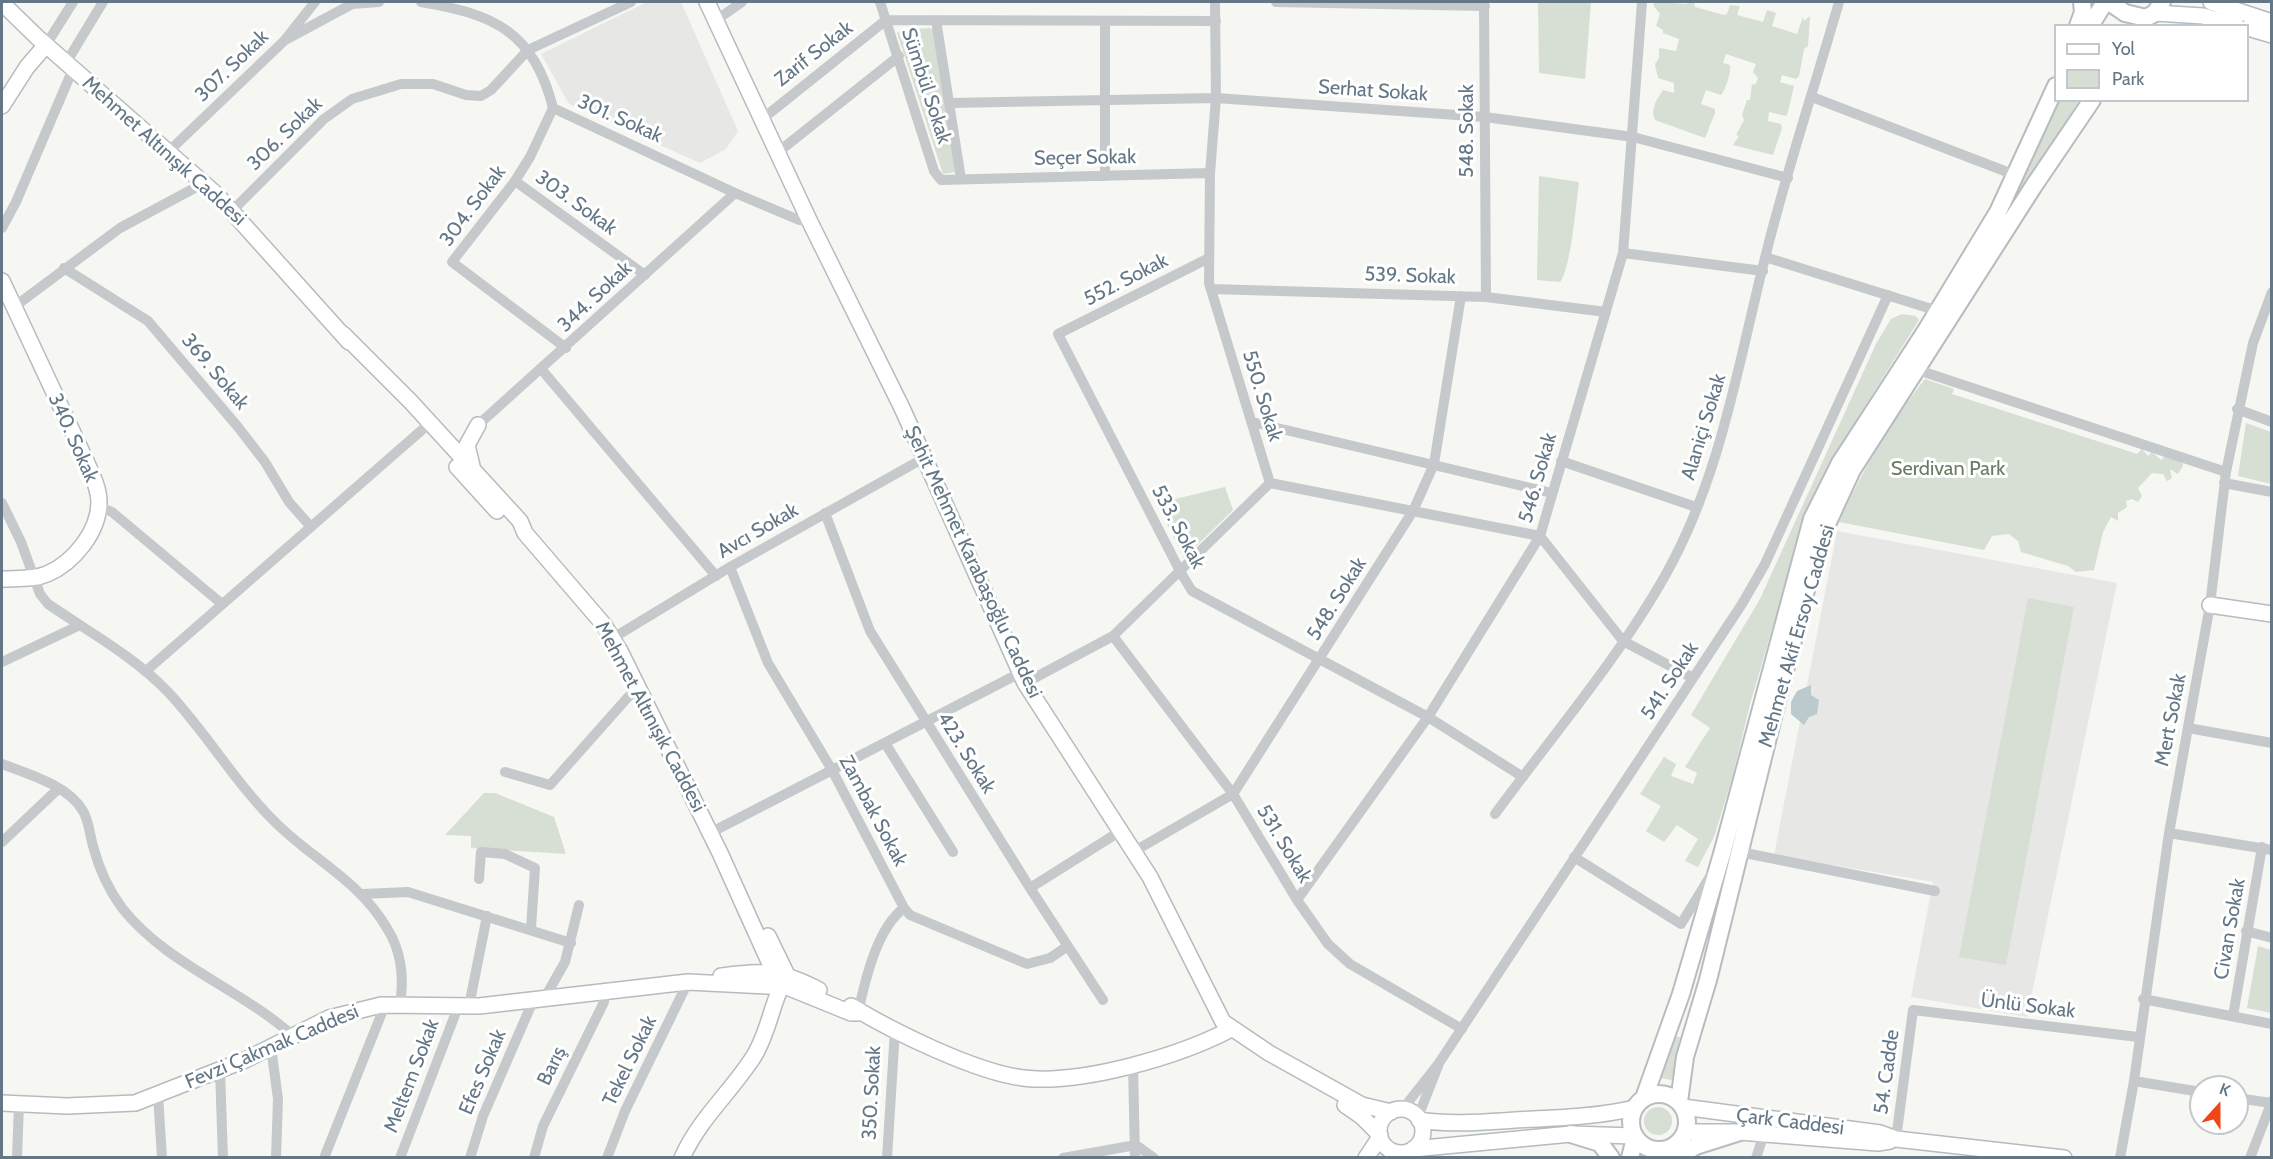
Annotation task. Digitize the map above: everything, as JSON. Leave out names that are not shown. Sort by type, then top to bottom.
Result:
[{"type":"main road","name":"Şehit Mehmet Karabaşoğlu Caddesi","points":[[707,2],[761,120],[924,458],[1023,678],[1158,893],[1223,1022],[1304,1074],[1362,1106],[1396,1111]]},
{"type":"main road","points":[[2079,24],[2083,12],[2082,2]]},
{"type":"main road","points":[[2091,24],[2107,2],[2125,12],[2203,16],[2230,24]]},
{"type":"main road","name":"Mehmet Altınışık Caddesi","points":[[2,3],[46,45],[204,183],[232,211],[343,334],[423,429],[489,487],[520,521],[525,533],[590,607],[613,638],[720,853],[743,889],[780,978]]},
{"type":"main road","points":[[2216,3],[2271,21]]},
{"type":"main road","points":[[2249,29],[2271,35]]},
{"type":"main road","points":[[2,106],[27,67],[46,45]]},
{"type":"main road","name":"Mehmet Akif Ersoy Caddesi","points":[[1639,1103],[1663,1044],[1720,859],[1812,519],[1840,463],[1938,311],[1998,212],[2054,88]]},
{"type":"main road","name":"Mehmet Akif Ersoy Caddesi","points":[[1681,1105],[1685,1057],[1708,980],[1800,614],[1828,522],[1852,470],[2033,187],[2091,102]]},
{"type":"main road","name":"340. Sokak","points":[[2,281],[91,473],[98,506],[87,538],[74,555],[57,569],[35,577],[2,579]]},
{"type":"main road","name":"Mehmet Altınışık Caddesi","points":[[343,334],[388,378],[512,526],[525,533]]},
{"type":"main road","points":[[449,451],[478,425]]},
{"type":"main road","points":[[478,425],[467,445],[467,452],[472,467],[489,487]]},
{"type":"main road","points":[[2210,605],[2271,614]]},
{"type":"main road","points":[[682,1158],[699,1129],[755,1055],[769,1023],[780,978]]},
{"type":"main road","name":"Fevzi Çakmak Caddesi","points":[[2,1103],[117,1106],[158,1095],[220,1070],[345,1013],[393,1005],[464,1007],[688,982],[780,978],[799,991],[851,1013],[858,1013],[955,1056],[1022,1077],[1048,1079],[1133,1064],[1175,1052],[1231,1029]]},
{"type":"main road","name":"Şehit Mehmet Karabaşoğlu Caddesi","points":[[1304,1074],[1361,1116],[1380,1136]]},
{"type":"main road","points":[[1669,1155],[1686,1132],[1687,1119],[1681,1105],[1662,1094],[1605,1115],[1452,1123],[1419,1119],[1396,1111],[1381,1122],[1380,1136],[1384,1145],[1393,1151],[1408,1153],[1571,1134],[1635,1137],[1650,1149],[1669,1155],[1740,1132]]},
{"type":"main road","points":[[1630,1158],[1635,1137],[1631,1119],[1639,1103]]},
{"type":"main road","name":"Çark Caddesi","points":[[1681,1105],[1880,1133],[1896,1139],[2064,1158]]},
{"type":"main road","points":[[1408,1153],[1423,1135],[1419,1119]]},
{"type":"main road","name":"Çark Caddesi","points":[[1686,1132],[1740,1132],[1878,1143],[1896,1139]]},
{"type":"main road","points":[[1571,1134],[1600,1143],[1611,1158]]},
{"type":"main road","points":[[1366,1158],[1380,1136]]},
{"type":"street","points":[[46,45],[73,2]]},
{"type":"street","points":[[2,228],[16,202],[70,66],[103,2]]},
{"type":"street","name":"307. Sokak","points":[[168,152],[284,40],[315,2]]},
{"type":"street","points":[[284,40],[351,3],[378,2]]},
{"type":"street","name":"301. Sokak","points":[[416,2],[466,10],[507,30],[528,50],[547,86],[553,108],[735,193],[800,220],[809,220]]},
{"type":"street","points":[[528,50],[631,2]]},
{"type":"street","points":[[715,21],[742,2]]},
{"type":"street","name":"Sümbül Sokak","points":[[880,2],[934,171],[941,180]]},
{"type":"street","name":"550. Sokak","points":[[1215,2],[1216,98],[1210,173],[1211,289],[1270,483]]},
{"type":"street","points":[[1276,2],[1484,4]]},
{"type":"street","name":"546. Sokak","points":[[1297,900],[1428,717],[1540,536],[1623,253],[1642,2]]},
{"type":"street","name":"Alaniçi Sokak","points":[[1495,814],[1623,641],[1667,573],[1696,507],[1727,423],[1765,257],[1839,2]]},
{"type":"street","name":"548. Sokak","points":[[1484,4],[1486,297]]},
{"type":"street","points":[[886,20],[1216,21]]},
{"type":"street","name":"Zarif Sokak","points":[[761,120],[886,20]]},
{"type":"street","points":[[936,20],[961,180]]},
{"type":"street","points":[[1105,21],[1105,176]]},
{"type":"street","name":"306. Sokak","points":[[232,211],[324,118],[352,99],[400,84],[433,84],[466,95],[481,96],[490,90],[528,50]]},
{"type":"street","points":[[777,153],[899,56]]},
{"type":"street","points":[[1812,97],[2015,175]]},
{"type":"street","name":"Serhat Sokak","points":[[949,103],[1216,98],[1485,117],[1633,137],[1788,178]]},
{"type":"street","name":"304. Sokak","points":[[553,108],[530,157],[515,181],[452,262],[566,348]]},
{"type":"street","name":"Seçer Sokak","points":[[941,180],[1210,173]]},
{"type":"street","name":"303. Sokak","points":[[515,181],[645,275]]},
{"type":"street","points":[[14,307],[120,228],[204,183]]},
{"type":"street","name":"344. Sokak","points":[[478,425],[542,370],[735,193]]},
{"type":"street","points":[[1623,253],[1763,271]]},
{"type":"street","points":[[1765,257],[1938,311]]},
{"type":"street","name":"552. Sokak","points":[[1058,334],[1209,258]]},
{"type":"street","name":"369. Sokak","points":[[64,268],[147,321],[238,427],[265,462],[289,502],[310,527]]},
{"type":"street","name":"539. Sokak","points":[[1211,289],[1486,297],[1606,312]]},
{"type":"street","name":"Mert Sokak","points":[[2120,1158],[2169,833],[2210,605],[2225,477],[2237,409],[2253,344],[2271,292]]},
{"type":"street","name":"541. Sokak","points":[[1439,1063],[1693,678],[1765,564],[1888,295]]},
{"type":"street","name":"548. Sokak","points":[[1132,852],[1233,794],[1322,658],[1413,511],[1434,464],[1461,296]]},
{"type":"street","name":"533. Sokak","points":[[1058,334],[1192,591],[1322,658],[1428,717],[1523,777]]},
{"type":"street","points":[[542,370],[716,576]]},
{"type":"street","points":[[1918,370],[2271,492]]},
{"type":"street","points":[[2237,409],[2271,422]]},
{"type":"street","points":[[1252,422],[1552,494]]},
{"type":"street","points":[[146,670],[423,429]]},
{"type":"street","name":"Avcı Sokak","points":[[613,638],[730,567],[924,458]]},
{"type":"street","points":[[1561,461],[1696,507]]},
{"type":"street","points":[[710,833],[926,722],[1113,636],[1181,573],[1270,483],[1540,536],[1623,641],[1693,678]]},
{"type":"street","points":[[2,503],[35,577],[40,594],[48,604],[146,670],[187,714],[240,785],[277,824],[314,857],[363,894],[390,932],[400,959],[393,1005],[324,1158]]},
{"type":"street","points":[[98,506],[112,512],[222,604]]},
{"type":"street","name":"423. Sokak","points":[[825,513],[870,631],[1102,1000]]},
{"type":"street","name":"Zambak Sokak","points":[[730,567],[768,663],[832,770],[904,908]]},
{"type":"street","points":[[2,663],[80,626]]},
{"type":"street","name":"531. Sokak","points":[[1113,636],[1233,794],[1297,900],[1328,944],[1350,964],[1462,1029]]},
{"type":"street","points":[[505,772],[550,785],[637,687]]},
{"type":"street","points":[[2188,728],[2271,743]]},
{"type":"street","points":[[885,743],[952,852]]},
{"type":"street","points":[[2,764],[29,774],[76,802],[85,813],[101,873],[112,895],[145,933],[209,980],[274,1019],[293,1036]]},
{"type":"street","points":[[2,842],[57,789]]},
{"type":"street","points":[[1030,888],[1119,832]]},
{"type":"street","points":[[2169,833],[2267,848]]},
{"type":"street","name":"Civan Sokak","points":[[2233,1016],[2246,931],[2267,848]]},
{"type":"street","points":[[478,879],[481,852],[505,854],[535,868],[531,928]]},
{"type":"street","points":[[1738,855],[1750,854],[1935,891]]},
{"type":"street","points":[[1574,857],[1681,924],[1720,859]]},
{"type":"street","points":[[363,894],[408,892],[531,928],[571,943]]},
{"type":"street","name":"Efes Sokak","points":[[470,1158],[483,1116],[540,1000],[548,992],[565,962],[579,905]]},
{"type":"street","points":[[858,1013],[881,938],[887,925],[904,908],[910,915],[1027,964],[1050,958],[1068,946]]},
{"type":"street","name":"Meltem Sokak","points":[[400,1158],[464,1007],[488,916]]},
{"type":"street","points":[[2246,931],[2271,938]]},
{"type":"street","name":"Tekel Sokak","points":[[607,1158],[625,1111],[688,982]]},
{"type":"street","name":"Barış","points":[[534,1158],[543,1126],[604,1002],[604,992]]},
{"type":"street","points":[[2143,999],[2271,1024]]},
{"type":"street","name":"Ünlü Sokak","points":[[1913,1010],[2138,1038]]},
{"type":"street","name":"54. Cadde","points":[[1896,1139],[1913,1010]]},
{"type":"street","name":"350. Sokak","points":[[887,1158],[895,1030]]},
{"type":"street","points":[[272,1047],[278,1099],[276,1158]]},
{"type":"street","points":[[1396,1111],[1439,1063]]},
{"type":"street","points":[[1419,1119],[1439,1063]]},
{"type":"street","points":[[1133,1064],[1135,1158]]},
{"type":"street","points":[[220,1070],[223,1158]]},
{"type":"street","points":[[2133,1081],[2189,1090]]},
{"type":"street","points":[[158,1095],[162,1158]]},
{"type":"street","points":[[2249,1099],[2271,1102],[2250,1158]]},
{"type":"street","points":[[17,1158],[19,1103]]},
{"type":"street","points":[[1756,1158],[1764,1134]]},
{"type":"street","points":[[1064,1158],[1136,1144],[1154,1158]]},
{"type":"shaded area","points":[[647,2],[681,2],[738,131],[726,149],[700,163],[569,104],[541,54]]},
{"type":"shaded area","points":[[1837,531],[2117,583],[2027,1017],[1911,997],[1933,882],[1774,855]]},
{"type":"shaded area","points":[[1811,685],[1811,695],[1819,700],[1817,714],[1809,717],[1804,725],[1791,714],[1791,702],[1797,691]]},
{"type":"green space","points":[[1538,2],[1591,2],[1585,79],[1539,73]]},
{"type":"green space","points":[[1654,2],[1687,4],[1694,2],[1695,7],[1724,15],[1727,14],[1730,5],[1740,6],[1737,15],[1763,22],[1767,10],[1776,13],[1772,26],[1797,34],[1803,17],[1804,21],[1810,16],[1808,46],[1804,49],[1799,76],[1796,79],[1782,75],[1780,82],[1794,86],[1788,112],[1786,116],[1769,112],[1768,121],[1781,124],[1782,128],[1773,155],[1733,145],[1739,136],[1736,135],[1744,120],[1742,115],[1747,100],[1750,100],[1752,84],[1755,85],[1758,78],[1753,72],[1756,64],[1726,54],[1723,63],[1730,65],[1730,69],[1725,89],[1721,95],[1706,90],[1701,104],[1715,109],[1705,138],[1655,120],[1654,108],[1663,90],[1674,93],[1674,83],[1658,78],[1655,64],[1659,58],[1659,48],[1676,51],[1679,39],[1663,33],[1663,30],[1656,26],[1660,14],[1653,5]]},
{"type":"green space","points":[[930,28],[934,30],[955,172],[943,174],[897,33],[901,30]]},
{"type":"green space","points":[[2055,102],[2078,102],[2016,203],[2010,199]]},
{"type":"green space","points":[[1539,176],[1579,182],[1570,250],[1560,282],[1537,280]]},
{"type":"green space","points":[[1902,314],[1916,316],[1919,320],[1829,463],[1808,508],[1750,704],[1732,779],[1714,837],[1698,867],[1685,861],[1698,839],[1677,825],[1664,842],[1646,831],[1661,806],[1640,794],[1664,757],[1676,764],[1671,776],[1693,784],[1697,773],[1685,767],[1710,728],[1691,715],[1760,599],[1876,344],[1891,319]]},
{"type":"green space","name":"Serdivan Park","points":[[1925,379],[1954,389],[1952,394],[2137,454],[2142,449],[2148,456],[2152,452],[2161,460],[2168,453],[2182,459],[2183,466],[2178,474],[2170,469],[2172,478],[2167,481],[2163,474],[2152,473],[2138,488],[2142,496],[2138,502],[2132,499],[2126,501],[2127,507],[2118,513],[2118,521],[2111,517],[2103,532],[2094,570],[2076,572],[2068,566],[2021,552],[2018,541],[2009,534],[1992,536],[1984,550],[1839,522],[1878,448]]},
{"type":"green space","points":[[2246,423],[2271,432],[2271,484],[2238,476]]},
{"type":"green space","points":[[1225,487],[1233,510],[1184,558],[1161,512],[1171,500]]},
{"type":"green space","points":[[2028,598],[2074,607],[2006,965],[1959,957]]},
{"type":"green space","points":[[484,793],[495,793],[554,817],[566,854],[471,848],[471,836],[445,835]]},
{"type":"green space","points":[[2258,946],[2271,950],[2271,1013],[2247,1008]]},
{"type":"green space","points":[[1674,1036],[1680,1037],[1672,1080],[1660,1078]]},
{"type":"green space","points":[[1658,1107],[1668,1111],[1672,1121],[1668,1131],[1658,1135],[1648,1131],[1644,1121],[1648,1111]]}]
